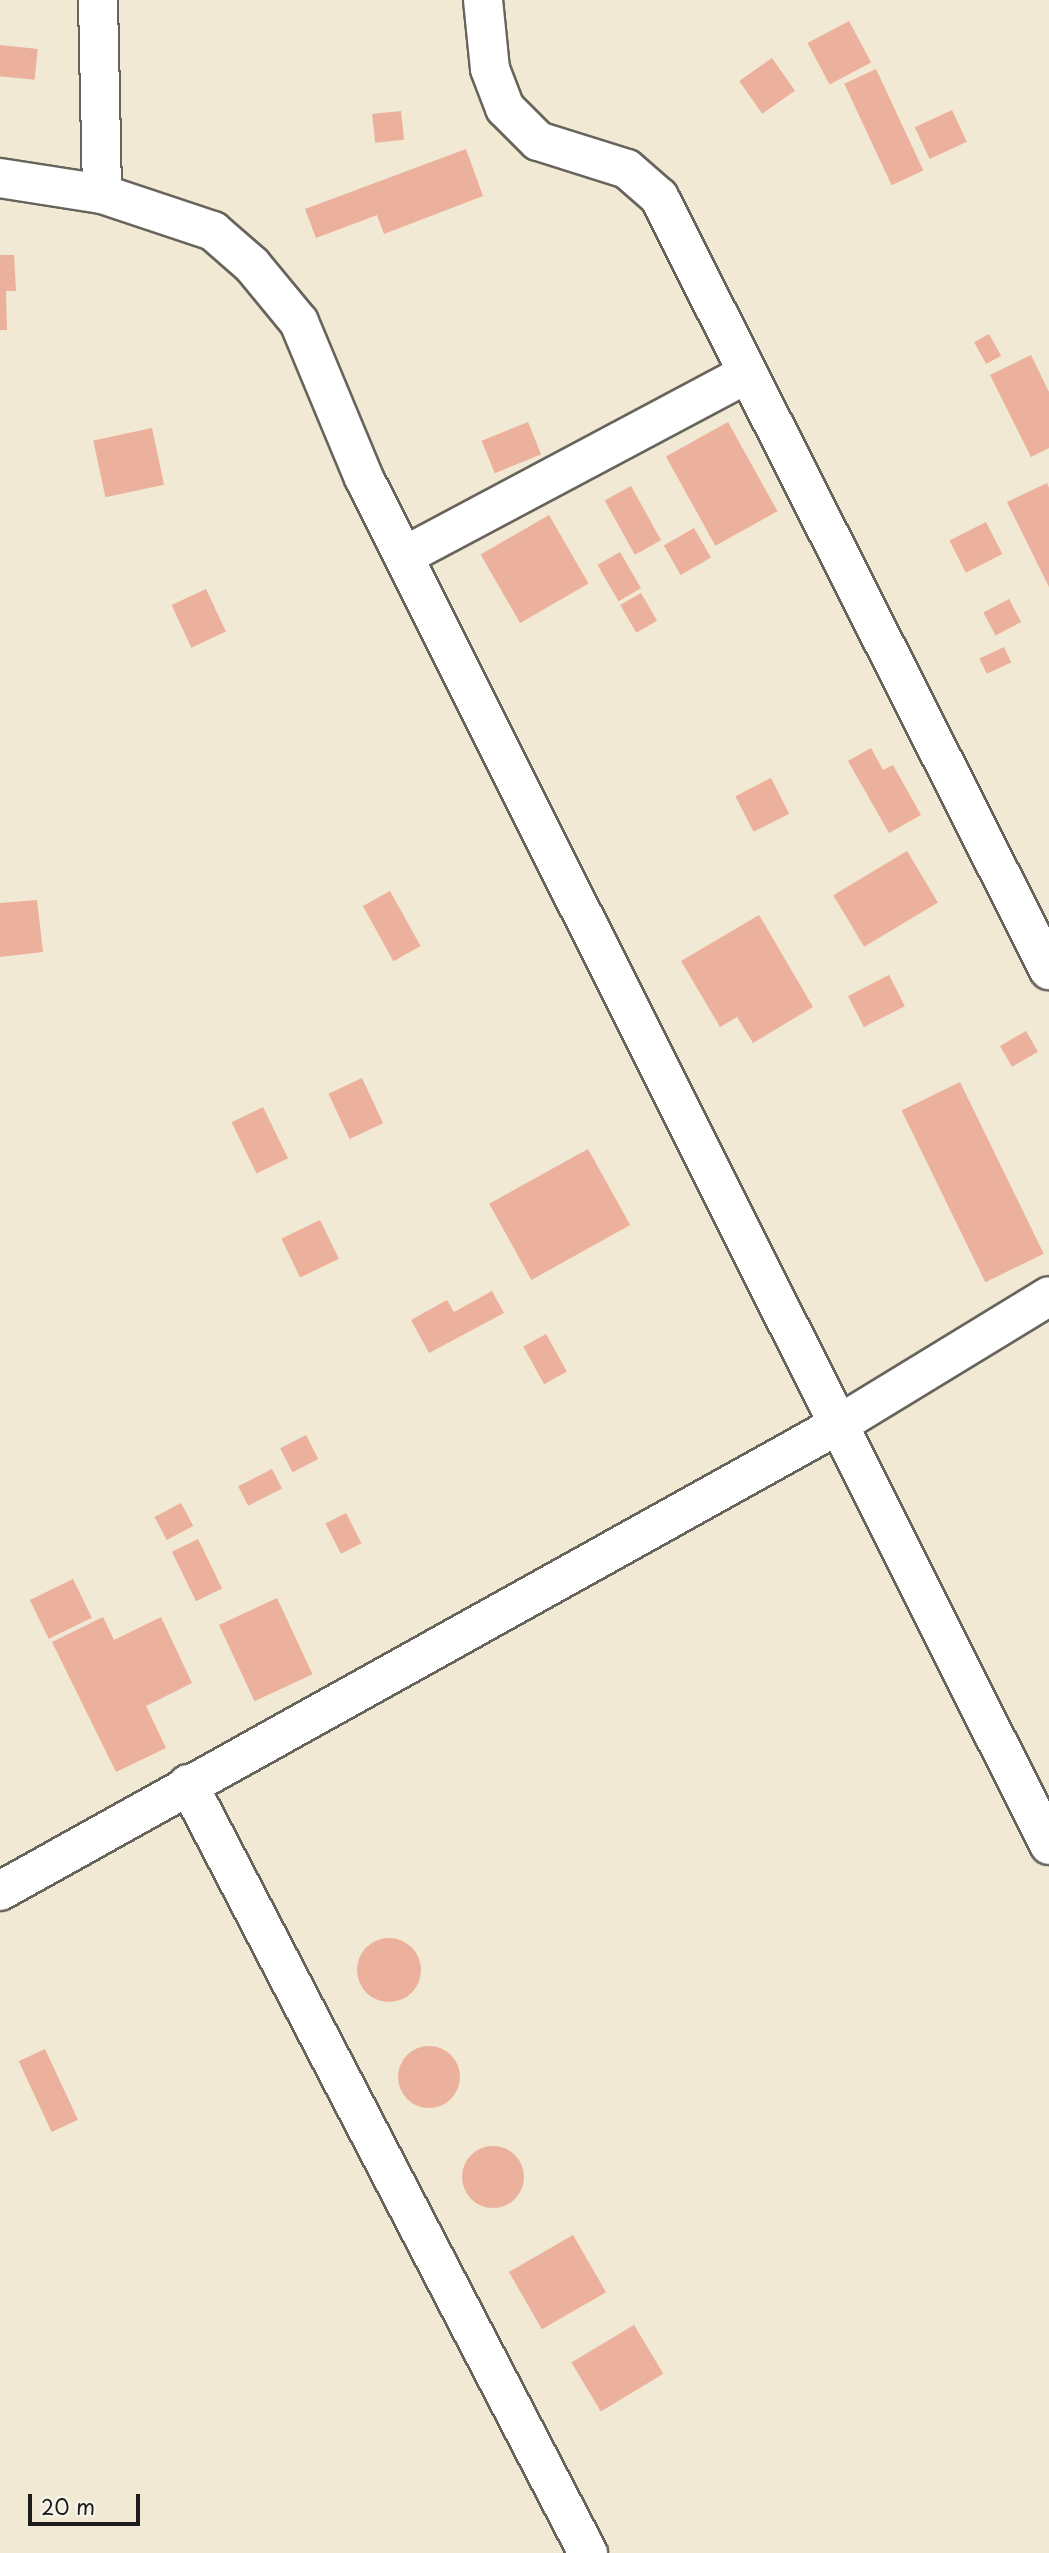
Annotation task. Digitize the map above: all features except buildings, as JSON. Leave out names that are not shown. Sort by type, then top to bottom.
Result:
[{"type":"street","points":[[98,0],[102,194]]},
{"type":"street","points":[[483,0],[490,69],[505,108],[538,141],[627,169],[659,197],[1049,970]]},
{"type":"street","points":[[0,178],[102,194],[213,231],[252,265],[299,322],[364,478],[406,555],[1049,1845]]},
{"type":"street","points":[[406,555],[748,373]]},
{"type":"street","points":[[0,1891],[188,1784],[838,1426],[1049,1296]]},
{"type":"street","points":[[188,1784],[588,2553]]}]
